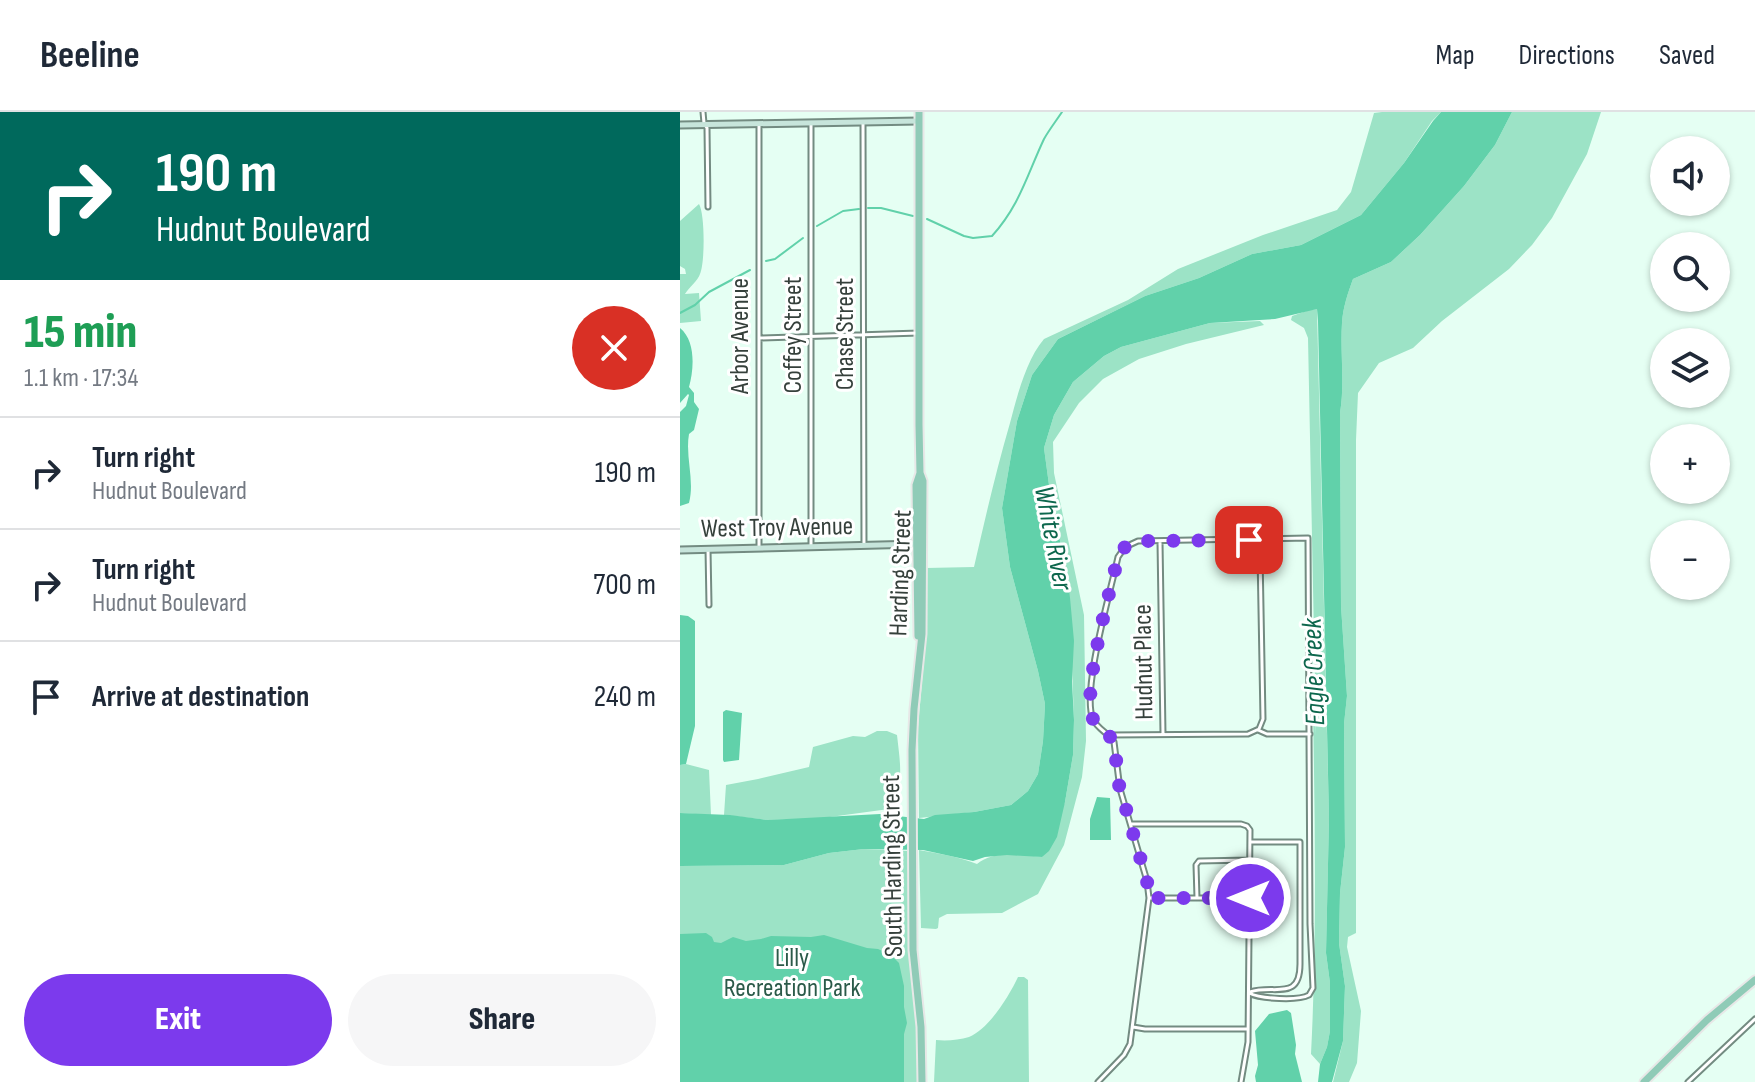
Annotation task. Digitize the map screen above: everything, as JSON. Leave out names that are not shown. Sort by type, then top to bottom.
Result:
[{"type":"main road","points":[[919,116],[919,333]]},
{"type":"main road","name":"Harding Street","points":[[919,333],[920,473],[916,485],[922,634],[919,650]]},
{"type":"main road","name":"South Harding Street","points":[[919,650],[913,722],[914,956],[922,1082]]},
{"type":"main road","points":[[1644,1082],[1755,980]]},
{"type":"street","points":[[703,112],[707,128],[708,207]]},
{"type":"street","points":[[680,125],[863,122],[919,116]]},
{"type":"street","name":"Coffey Street","points":[[811,122],[811,547]]},
{"type":"street","name":"Chase Street","points":[[863,122],[864,545]]},
{"type":"street","name":"Arbor Avenue","points":[[759,124],[759,548]]},
{"type":"street","points":[[759,338],[919,333]]},
{"type":"street","points":[[1249,993],[1256,997],[1302,998],[1309,995],[1312,989],[1308,538],[1262,539],[1253,543]]},
{"type":"street","points":[[1098,1082],[1124,1055],[1130,1044],[1149,898],[1147,881],[1119,785],[1114,742],[1092,717],[1091,678],[1118,557],[1133,542],[1246,539],[1253,543],[1260,554],[1263,719],[1258,730],[1248,734],[1109,735]]},
{"type":"street","name":"Hudnut Place","points":[[1160,541],[1163,734]]},
{"type":"street","name":"West Troy Avenue","points":[[680,550],[919,544]]},
{"type":"street","points":[[708,549],[709,605]]},
{"type":"street","points":[[1258,730],[1267,734],[1310,734]]},
{"type":"street","points":[[1131,824],[1241,824],[1249,829],[1248,1046],[1241,1082]]},
{"type":"street","points":[[1249,993],[1288,989],[1296,984],[1300,975],[1300,842],[1250,842]]},
{"type":"street","points":[[1197,898],[1198,861],[1250,860]]},
{"type":"street","points":[[1149,898],[1250,898]]},
{"type":"street","points":[[1688,1082],[1755,1019]]},
{"type":"street","points":[[1133,1027],[1248,1029]]},
{"type":"green space","points":[[1441,112],[1361,215],[1301,245],[1252,254],[1199,278],[1145,296],[1058,339],[1032,375],[1017,421],[1002,508],[1010,567],[1045,704],[1038,774],[1028,791],[1011,805],[919,818],[918,727],[926,637],[926,568],[974,567],[1016,402],[1027,368],[1038,348],[1044,339],[1128,300],[1178,269],[1337,210],[1351,192],[1374,113]]},
{"type":"green space","points":[[1512,112],[1601,112],[1587,154],[1552,218],[1532,245],[1509,269],[1442,321],[1413,348],[1379,363],[1358,393],[1356,933],[1348,937],[1347,947],[1361,1011],[1357,1063],[1349,1082],[1333,1082],[1343,1041],[1345,986],[1339,943],[1345,847],[1344,724],[1347,696],[1341,606],[1343,311],[1353,279],[1391,262],[1420,235],[1464,186],[1495,145]]},
{"type":"green space","points":[[699,204],[703,228],[702,268],[685,294],[699,293],[701,321],[680,323],[680,274],[686,274],[680,266],[680,221]]},
{"type":"green space","points":[[1317,309],[1329,819],[1326,953],[1330,983],[1330,1031],[1320,1064],[1311,1054],[1315,901],[1312,646],[1316,736],[1308,338],[1304,328],[1291,320],[1292,316]]},
{"type":"green space","points":[[1260,321],[1264,325],[1139,359],[1103,379],[1079,403],[1053,442],[1054,473],[1084,615],[1086,741],[1082,777],[1064,845],[1038,894],[1002,913],[947,914],[939,918],[938,928],[921,928],[919,850],[977,864],[999,855],[1042,857],[1065,802],[1073,755],[1074,720],[1069,587],[1044,448],[1054,415],[1073,382],[1104,356],[1121,347],[1210,323]]},
{"type":"green space","points":[[877,731],[897,735],[899,782],[889,809],[815,819],[768,820],[724,815],[726,785],[809,767],[813,747],[853,736],[865,737]]},
{"type":"green space","points":[[680,765],[709,770],[711,815],[680,813]]},
{"type":"green space","name":"Lilly Recreation Park","points":[[864,849],[909,851],[911,964],[918,1082],[680,1082],[680,866],[784,865],[829,853]]},
{"type":"green space","points":[[1018,977],[1028,980],[1029,1082],[934,1082],[936,1040],[969,1037],[984,1027],[998,1011]]},
{"type":"water","name":"White River","points":[[1441,112],[1512,112],[1495,145],[1464,186],[1420,235],[1391,262],[1353,279],[1343,317],[1341,606],[1347,696],[1344,724],[1345,847],[1339,943],[1345,986],[1343,1041],[1332,1082],[1318,1082],[1330,1031],[1330,983],[1326,953],[1329,819],[1317,309],[1275,319],[1210,323],[1121,347],[1104,356],[1073,382],[1054,415],[1044,448],[1069,587],[1074,641],[1074,720],[1073,755],[1065,802],[1057,837],[1049,851],[1042,857],[1007,855],[973,861],[923,850],[864,849],[829,853],[784,865],[680,866],[680,813],[768,820],[880,814],[924,819],[1011,805],[1028,791],[1038,774],[1045,704],[1010,567],[1002,508],[1017,421],[1032,375],[1058,339],[1145,296],[1199,278],[1252,254],[1301,245],[1361,215]]},
{"type":"water","points":[[680,328],[691,348],[693,364],[689,387],[699,409],[694,430],[689,434],[689,503],[680,506],[680,412],[686,406],[689,395],[680,403]]},
{"type":"water","points":[[680,615],[695,621],[695,726],[686,764],[680,765]]},
{"type":"water","points":[[723,712],[742,713],[739,760],[724,762]]},
{"type":"water","points":[[1097,797],[1110,798],[1111,840],[1090,840],[1090,819]]},
{"type":"water","name":"Lilly Recreation Park","points":[[706,933],[714,942],[721,943],[733,937],[746,941],[771,936],[824,935],[891,955],[899,963],[904,986],[907,1023],[904,1034],[904,1082],[680,1082],[680,934]]},
{"type":"water","points":[[1287,1010],[1291,1013],[1295,1054],[1302,1082],[1256,1082],[1255,1031],[1269,1014]]},
{"type":"waterway","points":[[927,219],[964,236],[992,236],[1016,201],[1044,139],[1062,112]]},
{"type":"waterway","points":[[868,208],[913,216]]},
{"type":"waterway","points":[[817,226],[843,211],[859,209]]},
{"type":"waterway","points":[[766,261],[775,259],[803,238]]},
{"type":"waterway","points":[[680,313],[709,292],[750,270]]},
{"type":"route","points":[[1249,540],[1138,541],[1124,548],[1118,557],[1091,683],[1092,717],[1114,742],[1119,785],[1147,881],[1149,898],[1250,898]]},
{"type":"water label","name":"Eagle Creek","points":[[1314,672]]}]
